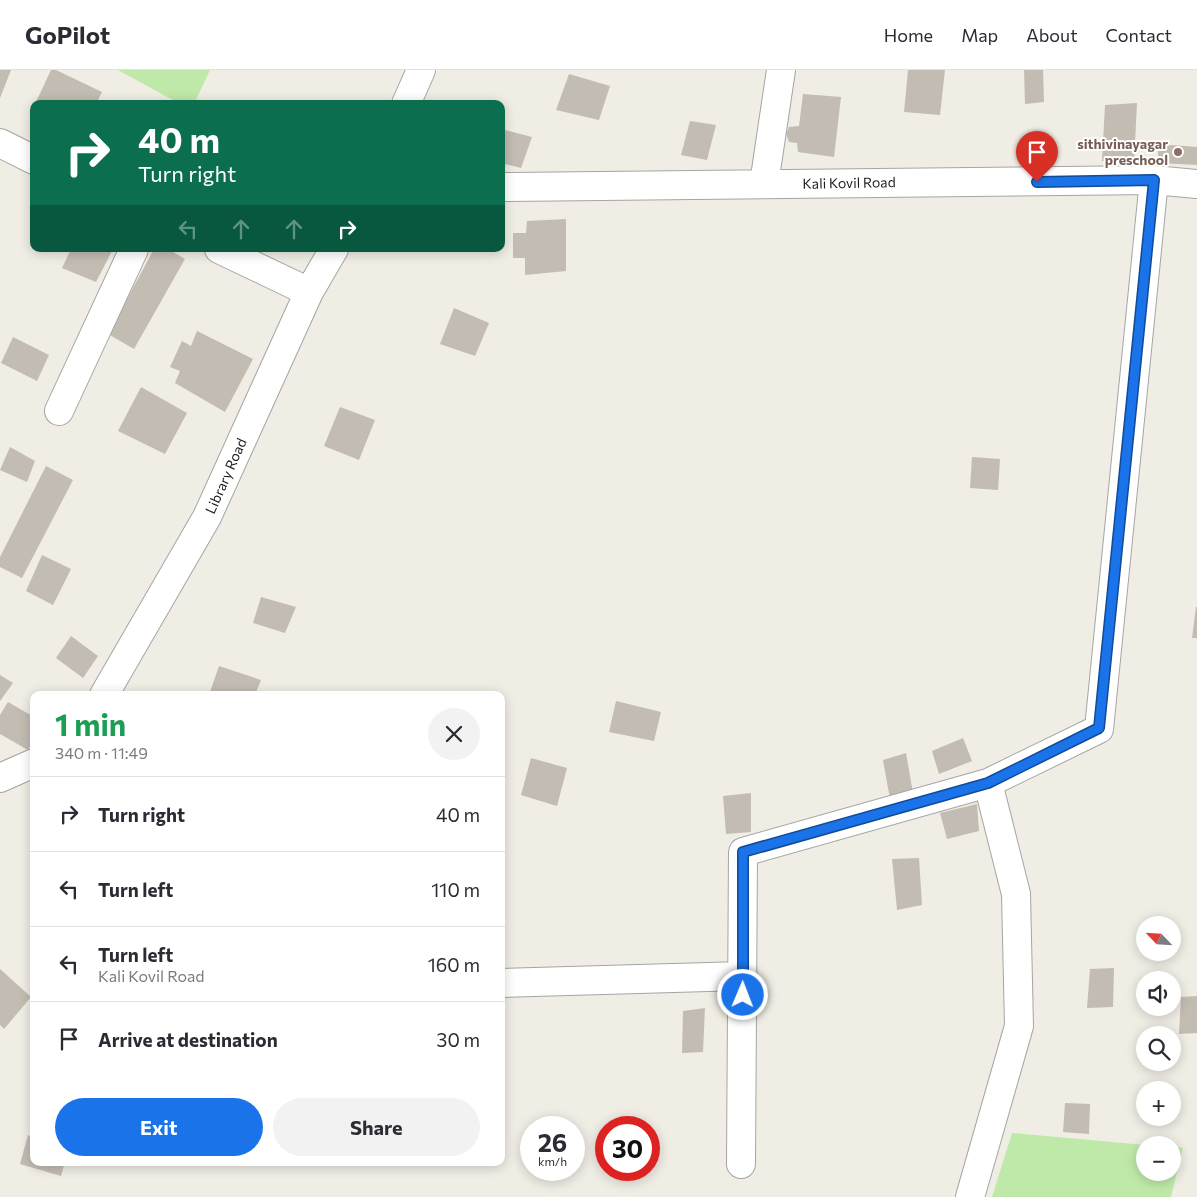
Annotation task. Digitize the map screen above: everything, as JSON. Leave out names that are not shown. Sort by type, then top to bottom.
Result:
[{"type":"street","points":[[408,100],[421,70]]},
{"type":"street","points":[[764,184],[781,70]]},
{"type":"street","points":[[0,143],[30,158]]},
{"type":"street","points":[[742,1164],[743,852],[988,783],[1099,728],[1154,180]]},
{"type":"street","name":"Kali Kovil Road","points":[[505,187],[1154,180],[1197,184]]},
{"type":"street","points":[[59,410],[133,252]]},
{"type":"street","points":[[225,252],[309,292]]},
{"type":"street","name":"Library Road","points":[[106,691],[207,517],[309,292],[332,252]]},
{"type":"street","points":[[0,778],[30,765]]},
{"type":"street","points":[[970,1197],[1019,1026],[1016,894],[988,783]]},
{"type":"street","points":[[505,983],[743,976]]},
{"type":"green space","points":[[118,70],[210,70],[196,100],[173,100]]},
{"type":"green space","points":[[1012,1133],[1136,1144],[1136,1181],[1175,1181],[1171,1197],[992,1197]]},
{"type":"building","points":[[0,70],[11,70],[0,98]]},
{"type":"building","points":[[51,70],[56,70],[102,92],[98,100],[37,100]]},
{"type":"building","points":[[908,70],[945,70],[940,115],[904,112]]},
{"type":"building","points":[[1024,70],[1043,70],[1044,102],[1025,104]]},
{"type":"building","points":[[569,74],[610,86],[599,120],[556,110]]},
{"type":"building","points":[[803,94],[841,97],[834,157],[798,152],[797,143],[789,142],[786,134],[789,127],[799,126]]},
{"type":"building","points":[[1137,103],[1134,162],[1102,161],[1105,105]]},
{"type":"building","points":[[690,121],[716,125],[707,160],[681,155]]},
{"type":"building","points":[[505,130],[532,137],[521,168],[505,164]]},
{"type":"building","points":[[1158,144],[1197,147],[1197,165],[1158,163]]},
{"type":"building","points":[[566,219],[566,271],[525,275],[525,258],[513,258],[513,233],[526,233],[527,221]]},
{"type":"building","points":[[70,252],[111,252],[96,282],[62,268]]},
{"type":"building","points":[[152,252],[173,252],[185,259],[134,349],[108,334]]},
{"type":"building","points":[[454,308],[489,323],[475,356],[440,344]]},
{"type":"building","points":[[197,331],[253,359],[225,412],[175,383],[180,371],[170,367],[182,341],[191,346]]},
{"type":"building","points":[[13,337],[49,355],[37,381],[1,363]]},
{"type":"building","points":[[141,387],[187,413],[165,454],[118,431]]},
{"type":"building","points":[[340,407],[375,420],[359,460],[324,446]]},
{"type":"building","points":[[10,447],[35,461],[27,482],[0,470]]},
{"type":"building","points":[[972,457],[1000,459],[998,490],[970,488]]},
{"type":"building","points":[[46,466],[73,480],[22,578],[0,567],[0,557]]},
{"type":"building","points":[[42,555],[71,569],[53,605],[26,591]]},
{"type":"building","points":[[261,597],[296,607],[285,633],[253,623]]},
{"type":"building","points":[[1196,607],[1197,638],[1192,638]]},
{"type":"building","points":[[71,636],[98,656],[83,678],[56,658]]},
{"type":"building","points":[[219,666],[261,680],[257,691],[210,691]]},
{"type":"building","points":[[0,675],[13,683],[0,701]]},
{"type":"building","points":[[616,701],[661,712],[654,741],[609,732]]},
{"type":"building","points":[[8,702],[30,715],[30,747],[28,750],[0,734],[0,715]]},
{"type":"building","points":[[963,738],[972,761],[939,774],[932,751]]},
{"type":"building","points":[[906,753],[913,793],[890,799],[883,760]]},
{"type":"building","points":[[531,758],[567,768],[557,806],[521,795]]},
{"type":"building","points":[[751,793],[751,832],[726,834],[723,796]]},
{"type":"building","points":[[977,804],[979,831],[947,839],[940,813]]},
{"type":"building","points":[[919,858],[922,905],[897,910],[892,859]]},
{"type":"building","points":[[1114,968],[1113,1007],[1087,1008],[1090,969]]},
{"type":"building","points":[[0,969],[30,998],[4,1029],[0,1025]]},
{"type":"building","points":[[1197,996],[1197,1033],[1181,1034],[1181,1026],[1179,1026],[1181,997]]},
{"type":"building","points":[[705,1008],[703,1052],[682,1053],[683,1011]]},
{"type":"building","points":[[1065,1103],[1090,1104],[1089,1134],[1063,1132]]},
{"type":"building","points":[[28,1135],[30,1136],[30,1166],[64,1166],[61,1176],[20,1164]]},
{"type":"place","name":"sithivinayagar preschool","points":[[1178,152]]},
{"type":"route","points":[[743,995],[743,852],[988,783],[1099,728],[1154,180],[1037,182]]}]
